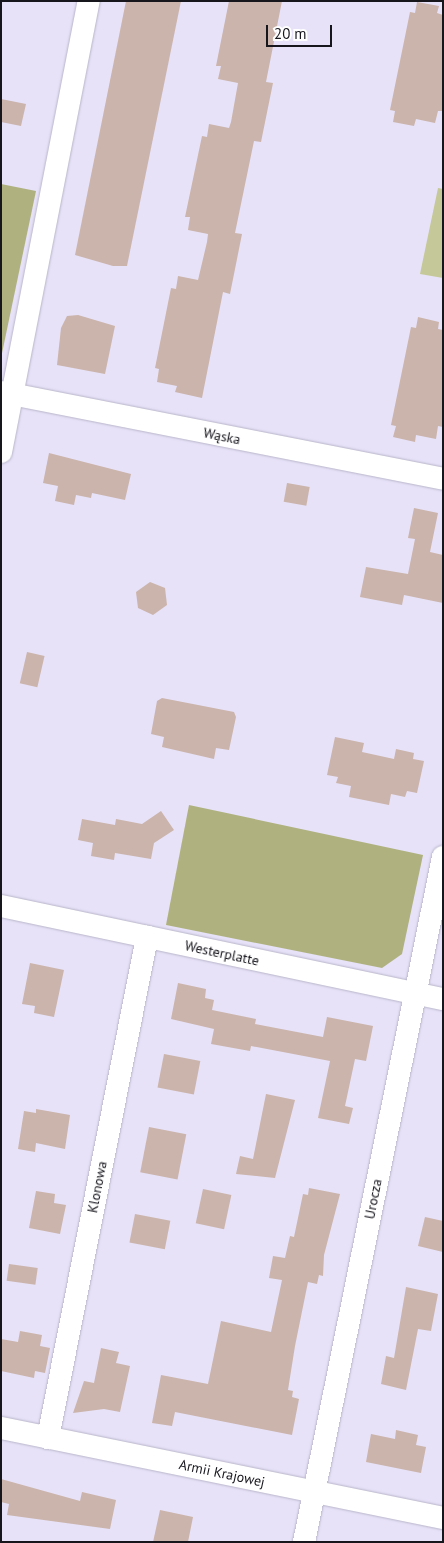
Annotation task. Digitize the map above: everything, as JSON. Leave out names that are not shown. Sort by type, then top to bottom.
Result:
[{"type":"street","points":[[1,452],[7,393],[89,1]]},
{"type":"street","name":"Wąska","points":[[7,393],[443,479]]},
{"type":"street","name":"Urocza","points":[[304,1542],[443,857]]},
{"type":"street","name":"Westerplatte","points":[[1,906],[443,999]]},
{"type":"street","name":"Klonowa","points":[[48,1438],[147,936]]},
{"type":"street","name":"Armii Krajowej","points":[[1,1428],[443,1518]]},
{"type":"green space","points":[[1,184],[36,191],[1,358]]},
{"type":"green space","points":[[438,188],[443,189],[443,278],[420,274]]},
{"type":"green space","points":[[189,805],[423,855],[402,954],[382,968],[166,925]]},
{"type":"building","points":[[126,1],[181,1],[127,266],[113,266],[75,255]]},
{"type":"building","points":[[229,1],[282,1],[266,82],[273,83],[261,142],[254,141],[235,233],[242,234],[230,294],[223,292],[202,398],[175,392],[177,386],[157,382],[159,369],[155,368],[171,288],[176,289],[178,276],[198,280],[207,242],[208,234],[188,230],[190,217],[185,217],[202,136],[207,137],[209,124],[229,128],[231,122],[238,83],[218,79],[221,66],[216,66]]},
{"type":"building","points":[[417,2],[439,6],[437,13],[443,15],[443,111],[438,111],[435,123],[416,119],[414,126],[393,122],[395,111],[390,110],[410,12],[415,13]]},
{"type":"building","points":[[1,99],[26,104],[21,126],[1,122]]},
{"type":"building","points":[[78,315],[115,326],[105,374],[57,365],[61,328],[67,316]]},
{"type":"building","points":[[418,317],[439,322],[438,329],[443,330],[443,427],[438,426],[436,439],[416,435],[415,442],[393,437],[396,426],[391,425],[411,327],[416,328]]},
{"type":"building","points":[[49,453],[131,474],[125,500],[92,493],[91,498],[76,495],[74,505],[55,501],[58,486],[43,483]]},
{"type":"building","points":[[287,483],[310,487],[306,506],[284,502]]},
{"type":"building","points":[[414,508],[438,513],[430,552],[443,555],[443,603],[404,595],[402,605],[360,597],[366,567],[408,574],[415,539],[408,538]]},
{"type":"building","points":[[150,582],[165,588],[167,605],[153,615],[138,608],[136,592]]},
{"type":"building","points":[[27,652],[45,656],[37,687],[20,683]]},
{"type":"building","points":[[162,698],[234,712],[236,717],[229,750],[216,748],[214,759],[162,747],[164,737],[151,734],[157,701]]},
{"type":"building","points":[[335,737],[364,743],[362,752],[394,759],[396,749],[414,753],[413,759],[424,761],[417,793],[407,791],[405,797],[391,794],[389,805],[349,797],[351,786],[336,783],[338,777],[327,775]]},
{"type":"building","points":[[161,811],[174,830],[154,843],[151,859],[115,853],[114,860],[91,856],[93,843],[78,840],[82,819],[115,825],[116,819],[142,824]]},
{"type":"building","points":[[30,963],[64,970],[54,1017],[34,1013],[35,1006],[22,1004]]},
{"type":"building","points":[[178,983],[206,989],[205,998],[214,1000],[212,1010],[256,1019],[255,1024],[323,1037],[327,1017],[373,1026],[366,1061],[355,1059],[345,1106],[353,1108],[349,1124],[318,1118],[330,1061],[251,1046],[250,1051],[211,1044],[214,1029],[171,1019]]},
{"type":"building","points":[[164,1054],[200,1061],[194,1094],[158,1087]]},
{"type":"building","points":[[266,1094],[295,1100],[275,1178],[236,1174],[240,1156],[253,1159]]},
{"type":"building","points":[[36,1109],[70,1115],[65,1149],[36,1143],[35,1152],[18,1149],[24,1111],[36,1113]]},
{"type":"building","points":[[149,1127],[186,1134],[178,1179],[140,1172]]},
{"type":"building","points":[[309,1188],[340,1194],[324,1255],[323,1276],[319,1275],[317,1284],[308,1282],[295,1346],[288,1390],[293,1391],[292,1397],[299,1399],[292,1435],[175,1412],[172,1426],[152,1423],[161,1375],[208,1384],[221,1321],[271,1332],[282,1280],[269,1278],[273,1256],[285,1258],[290,1236],[294,1237],[303,1194],[308,1195]]},
{"type":"building","points":[[203,1189],[231,1195],[224,1229],[196,1223]]},
{"type":"building","points":[[36,1191],[55,1194],[54,1203],[66,1205],[60,1234],[29,1228]]},
{"type":"building","points":[[135,1214],[170,1221],[165,1249],[129,1242]]},
{"type":"building","points":[[425,1217],[443,1221],[443,1252],[418,1246]]},
{"type":"building","points":[[9,1264],[38,1268],[35,1285],[7,1281]]},
{"type":"building","points":[[406,1287],[438,1294],[431,1331],[418,1329],[406,1390],[381,1384],[386,1356],[394,1358]]},
{"type":"building","points":[[20,1331],[42,1335],[40,1346],[50,1348],[45,1373],[35,1371],[34,1378],[1,1371],[1,1339],[18,1342]]},
{"type":"building","points":[[101,1348],[119,1352],[116,1363],[130,1366],[120,1412],[104,1409],[73,1413],[84,1381],[94,1383]]},
{"type":"building","points":[[396,1430],[418,1435],[416,1445],[426,1447],[421,1473],[366,1462],[371,1434],[395,1439]]},
{"type":"building","points":[[1,1479],[80,1501],[82,1492],[116,1500],[110,1529],[7,1515],[9,1504],[1,1502]]},
{"type":"building","points":[[160,1510],[193,1517],[188,1542],[153,1542]]}]
